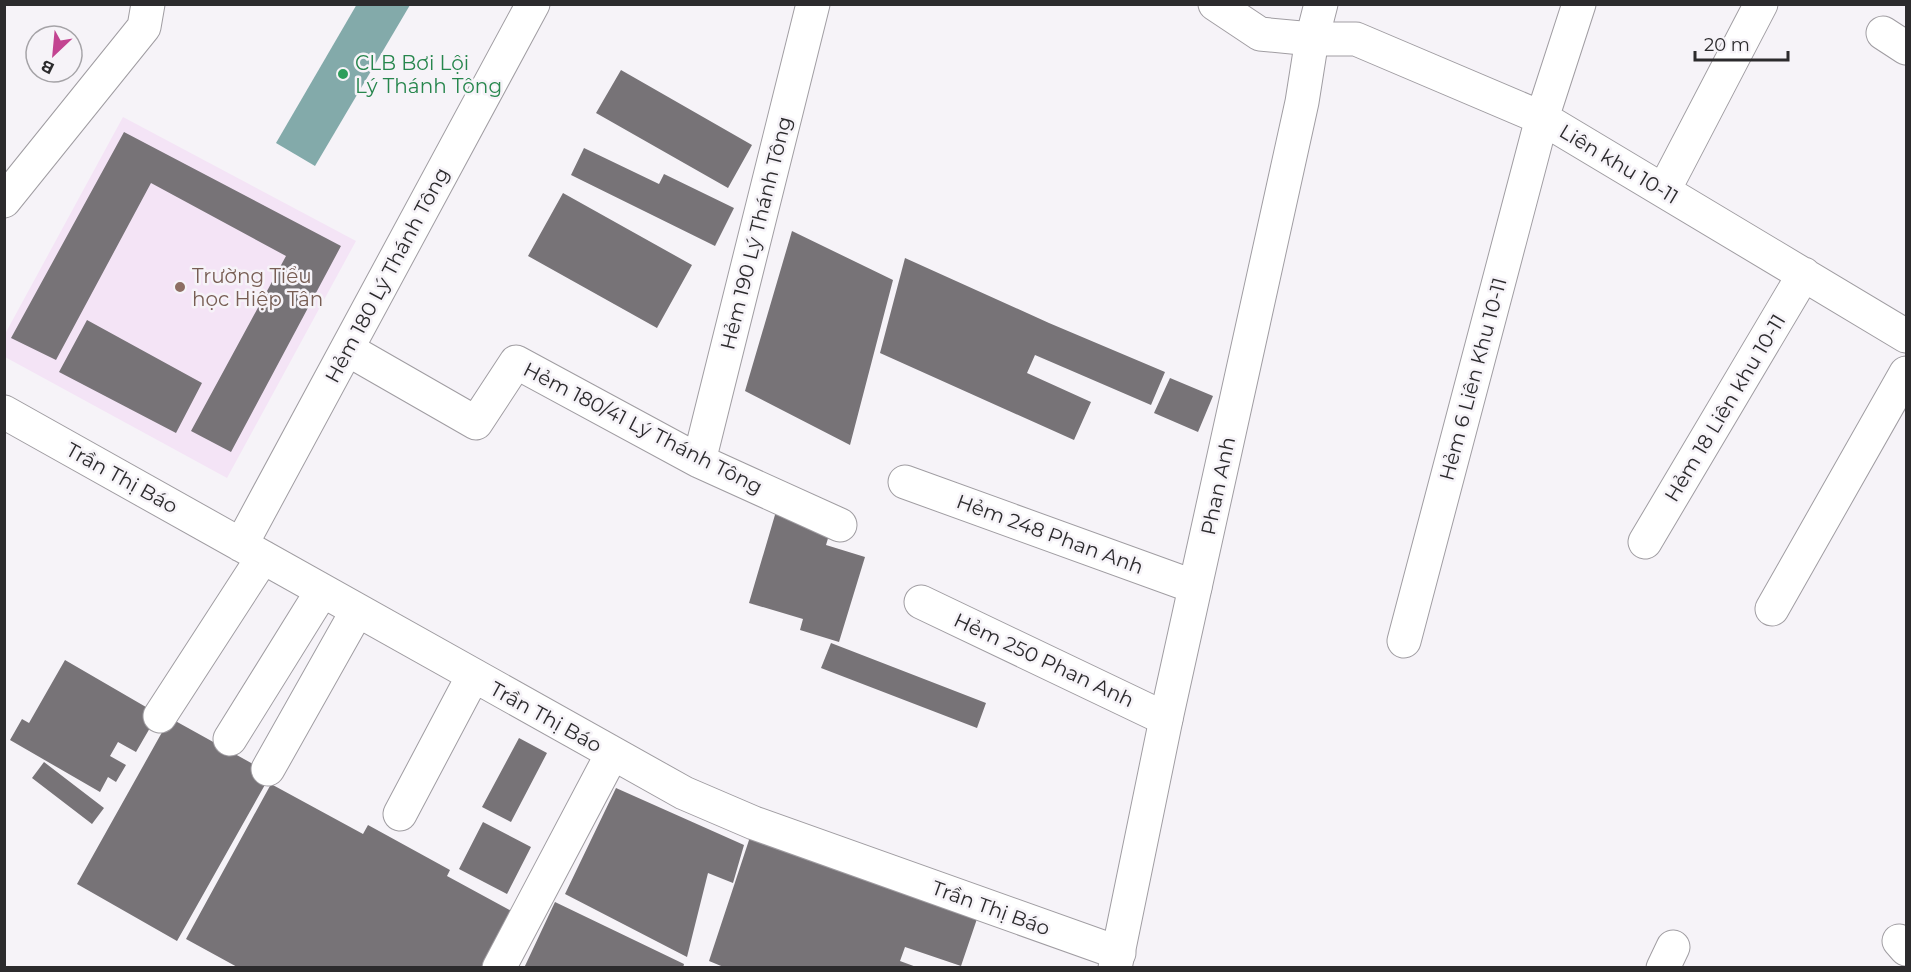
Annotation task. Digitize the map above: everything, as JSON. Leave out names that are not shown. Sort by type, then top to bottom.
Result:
[{"type":"street","name":"Hẻm 180 Lý Thánh Tông","points":[[160,716],[252,551],[347,349],[533,4]]},
{"type":"street","name":"Hẻm 190 Lý Thánh Tông","points":[[699,461],[813,4]]},
{"type":"street","name":"Liên khu 10-11","points":[[1215,4],[1260,34],[1312,39],[1356,39],[1542,118],[1906,336]]},
{"type":"street","name":"Phan Anh","points":[[1117,960],[1166,719],[1302,102],[1312,39],[1321,4]]},
{"type":"street","name":"Hẻm 6 Liên Khu 10-11","points":[[1404,641],[1542,118],[1579,4]]},
{"type":"street","points":[[1664,190],[1761,4]]},
{"type":"street","points":[[4,201],[146,16]]},
{"type":"street","name":"Hẻm 18 Liên khu 10-11","points":[[1645,542],[1804,274]]},
{"type":"street","name":"Hẻm 180/41 Lý Thánh Tông","points":[[347,349],[476,423],[516,362],[699,461],[840,525]]},
{"type":"street","points":[[1772,609],[1906,373]]},
{"type":"street","name":"Trần Thị Báo","points":[[5,413],[684,793],[754,823],[1117,960]]},
{"type":"street","name":"Hẻm 248 Phan Anh","points":[[905,482],[1195,586]]},
{"type":"street","points":[[230,739],[322,591]]},
{"type":"street","name":"Hẻm 250 Phan Anh","points":[[921,602],[1166,719]]},
{"type":"street","points":[[268,769],[357,612]]},
{"type":"street","points":[[400,814],[473,676]]},
{"type":"street","points":[[499,968],[612,754]]},
{"type":"shaded area","name":"Trường Tiểu học Hiệp Tân","points":[[123,117],[356,241],[227,478],[5,357],[5,334]]},
{"type":"water","name":"CLB Bơi Lội Lý Thánh Tông","points":[[357,4],[410,5],[315,166],[276,143]]},
{"type":"building","points":[[621,70],[752,145],[728,188],[596,113]]},
{"type":"building","name":"Trường Tiểu học Hiệp Tân","points":[[124,132],[341,246],[231,452],[191,431],[286,256],[151,183],[56,360],[11,338]]},
{"type":"building","points":[[584,148],[659,184],[664,174],[734,208],[715,246],[571,175]]},
{"type":"building","points":[[563,193],[692,265],[657,328],[528,256]]},
{"type":"building","points":[[792,231],[893,280],[850,445],[745,391]]},
{"type":"building","points":[[905,258],[1165,372],[1151,405],[1035,355],[1027,373],[1091,402],[1074,440],[880,353]]},
{"type":"building","name":"Trường Tiểu học Hiệp Tân","points":[[87,320],[202,383],[176,433],[59,372]]},
{"type":"building","points":[[1170,378],[1213,396],[1198,432],[1154,413]]},
{"type":"building","points":[[777,508],[832,525],[826,545],[865,557],[839,642],[800,630],[803,619],[749,603]]},
{"type":"building","points":[[831,643],[986,703],[977,728],[821,668]]},
{"type":"building","points":[[65,660],[158,714],[136,752],[118,742],[110,756],[126,765],[116,782],[108,777],[100,792],[10,740],[22,719],[29,723]]},
{"type":"building","points":[[170,718],[271,774],[177,941],[77,884]]},
{"type":"building","points":[[519,738],[547,753],[511,822],[482,807]]},
{"type":"building","points":[[44,762],[104,808],[92,824],[32,778]]},
{"type":"building","points":[[271,784],[363,834],[368,825],[450,870],[447,876],[519,915],[490,968],[239,968],[186,939]]},
{"type":"building","points":[[616,788],[744,845],[733,883],[708,873],[687,957],[565,894]]},
{"type":"building","points":[[483,822],[531,847],[507,894],[459,869]]},
{"type":"building","points":[[751,834],[980,910],[961,966],[905,947],[900,961],[919,968],[726,968],[709,961]]},
{"type":"building","points":[[555,902],[684,964],[683,968],[524,968]]},
{"type":"place","name":"CLB Bơi Lội Lý Thánh Tông","points":[[343,74]]},
{"type":"place","name":"Trường Tiểu học Hiệp Tân","points":[[180,287]]}]
